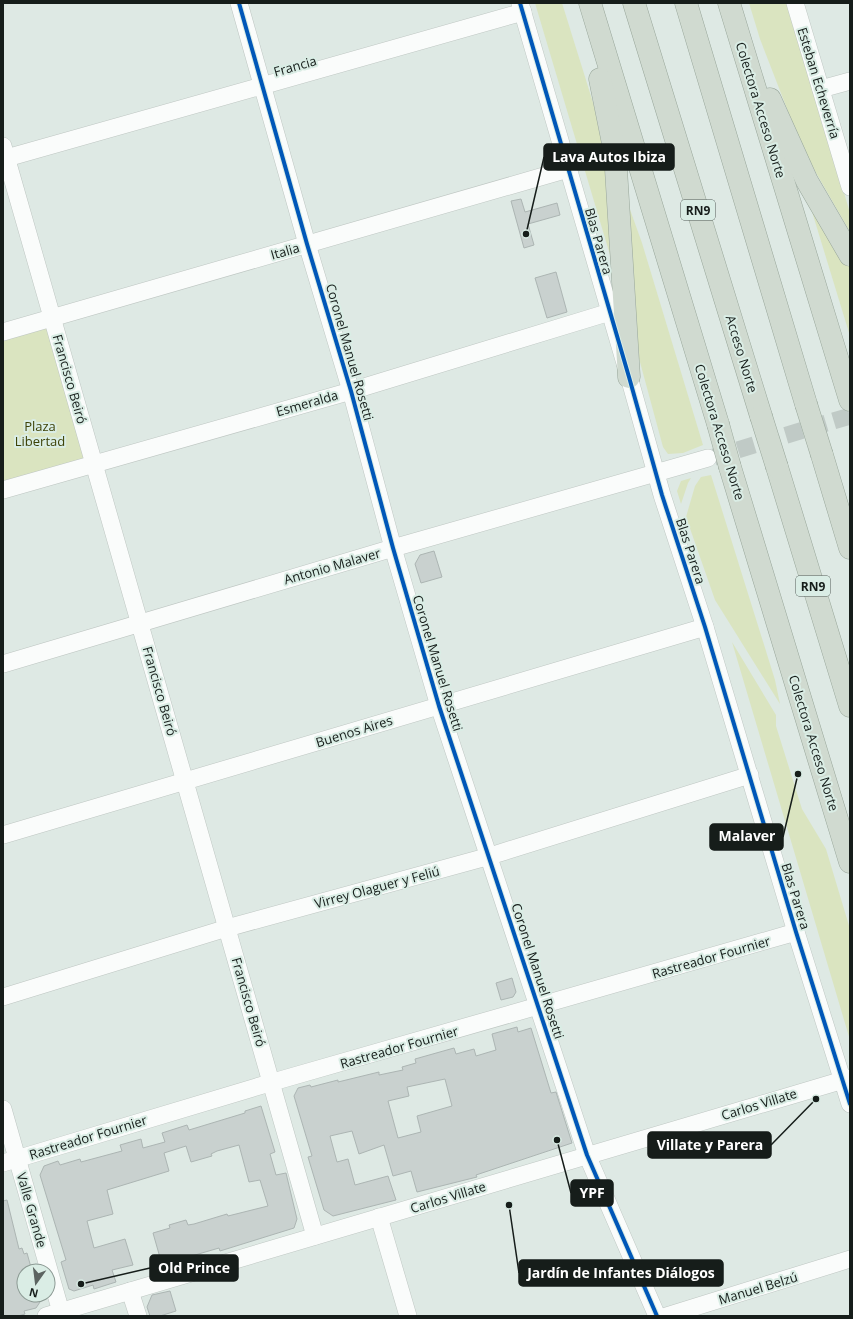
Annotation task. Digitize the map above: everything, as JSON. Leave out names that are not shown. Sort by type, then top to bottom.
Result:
[{"type":"highway","points":[[585,3],[615,153],[629,377]]},
{"type":"highway","name":"Colectora Acceso Norte","points":[[590,3],[850,862]]},
{"type":"highway","name":"Acceso Norte","points":[[634,3],[850,706]]},
{"type":"highway","points":[[686,3],[850,548]]},
{"type":"highway","points":[[731,9],[807,181],[850,255]]},
{"type":"highway","name":"Colectora Acceso Norte","points":[[731,9],[849,397]]},
{"type":"street","name":"Coronel Manuel Rosetti","points":[[239,3],[352,391],[393,548],[439,706],[490,856],[587,1156],[657,1316]]},
{"type":"street","name":"Esteban Echeverría","points":[[795,3],[850,187]]},
{"type":"street","name":"Francia","points":[[4,154],[262,85],[521,7]]},
{"type":"street","name":"Blas Parera","points":[[521,7],[656,474],[705,627],[796,932],[846,1079],[850,1104]]},
{"type":"street","points":[[821,90],[850,81]]},
{"type":"street","name":"Francisco Beiró","points":[[4,154],[93,463],[141,622],[227,928],[273,1082],[315,1236]]},
{"type":"street","name":"Italia","points":[[3,332],[568,169]]},
{"type":"street","name":"Esmeralda","points":[[3,490],[93,463],[352,391],[610,312]]},
{"type":"street","name":"Antonio Malaver","points":[[3,664],[393,548],[708,458]]},
{"type":"street","name":"Buenos Aires","points":[[3,835],[705,627]]},
{"type":"street","name":"Virrey Olaguer y Feliú","points":[[3,997],[227,928],[490,856],[750,776]]},
{"type":"street","name":"Rastreador Fournier","points":[[10,1161],[273,1082],[796,932]]},
{"type":"street","name":"Carlos Villate","points":[[54,1314],[846,1079]]},
{"type":"street","name":"Valle Grande","points":[[3,1109],[10,1161],[54,1314]]},
{"type":"street","points":[[379,1217],[408,1316]]},
{"type":"street","name":"Manuel Belzú","points":[[666,1316],[850,1259]]},
{"type":"street","points":[[130,1291],[138,1316]]},
{"type":"green space","points":[[535,3],[562,3],[595,109],[604,150],[616,275]]},
{"type":"green space","points":[[749,3],[788,3],[850,213],[850,232],[803,150],[760,39]]},
{"type":"green space","points":[[623,190],[642,243],[703,445],[683,453],[668,454],[663,447],[637,351]]},
{"type":"green space","points":[[806,192],[850,265],[850,336]]},
{"type":"green space","name":"Plaza Libertad","points":[[48,326],[87,459],[3,483],[3,338]]},
{"type":"green space","points":[[711,475],[775,680],[780,704],[715,600],[686,517],[695,486],[701,477]]},
{"type":"green space","points":[[691,478],[681,504],[677,491],[681,481]]},
{"type":"green space","points":[[732,642],[776,715],[776,726],[802,809],[826,849],[850,929],[850,1040]]},
{"type":"building","points":[[521,199],[525,212],[557,203],[560,215],[528,224],[534,245],[524,248],[511,201]]},
{"type":"building","points":[[556,272],[567,312],[547,318],[535,278]]},
{"type":"building","points":[[434,551],[442,577],[421,583],[415,564],[420,555]]},
{"type":"building","points":[[512,978],[516,992],[513,997],[501,1000],[496,983]]},
{"type":"building","points":[[517,1027],[518,1032],[531,1028],[551,1093],[556,1092],[572,1143],[476,1175],[477,1177],[417,1192],[411,1171],[393,1176],[384,1145],[359,1154],[352,1131],[330,1136],[337,1162],[348,1159],[355,1185],[388,1176],[396,1200],[333,1216],[324,1210],[308,1157],[312,1156],[294,1096],[298,1088],[310,1085],[311,1087],[338,1080],[338,1082],[379,1072],[379,1075],[403,1070],[402,1067],[416,1063],[415,1059],[454,1048],[456,1054],[474,1049],[476,1056],[496,1050],[492,1034]],"holes":[[[445,1079],[452,1106],[417,1116],[421,1132],[398,1138],[388,1101],[409,1096],[407,1087]]]},
{"type":"building","points":[[261,1106],[275,1152],[270,1154],[276,1175],[286,1173],[297,1219],[294,1228],[220,1251],[219,1248],[171,1262],[170,1258],[161,1261],[153,1233],[170,1228],[169,1225],[186,1220],[188,1225],[194,1224],[227,1214],[228,1216],[268,1206],[260,1180],[249,1182],[239,1145],[217,1151],[211,1154],[212,1156],[191,1162],[186,1146],[164,1153],[169,1171],[107,1190],[113,1214],[87,1221],[94,1248],[125,1239],[133,1265],[112,1270],[116,1282],[94,1289],[93,1285],[74,1291],[69,1289],[61,1262],[66,1260],[40,1175],[44,1166],[58,1161],[60,1165],[80,1159],[81,1162],[122,1151],[120,1145],[141,1139],[143,1148],[165,1142],[162,1133],[187,1125],[189,1130],[245,1113],[245,1111]]},
{"type":"building","points":[[7,1200],[19,1249],[22,1248],[24,1254],[27,1253],[30,1263],[16,1263],[16,1303],[39,1303],[36,1308],[24,1311],[25,1314],[18,1316],[3,1316],[3,1201]]},
{"type":"building","points":[[170,1291],[176,1311],[160,1316],[150,1316],[147,1307],[152,1295]]},
{"type":"tunnel","points":[[714,457],[850,416]]},
{"type":"cycle path","points":[[239,3],[307,244],[351,391],[393,548],[439,706],[587,1155],[657,1316]]},
{"type":"cycle path","points":[[520,3],[662,495],[705,627],[796,932],[850,1104]]},
{"type":"place","name":"Lava Autos Ibiza","points":[[526,234]]},
{"type":"place","name":"Malaver","points":[[798,774]]},
{"type":"place","name":"Villate y Parera","points":[[816,1099]]},
{"type":"place","name":"YPF","points":[[557,1140]]},
{"type":"place","name":"Jardín de Infantes Diálogos","points":[[509,1205]]},
{"type":"place","name":"Old Prince","points":[[81,1284]]}]
